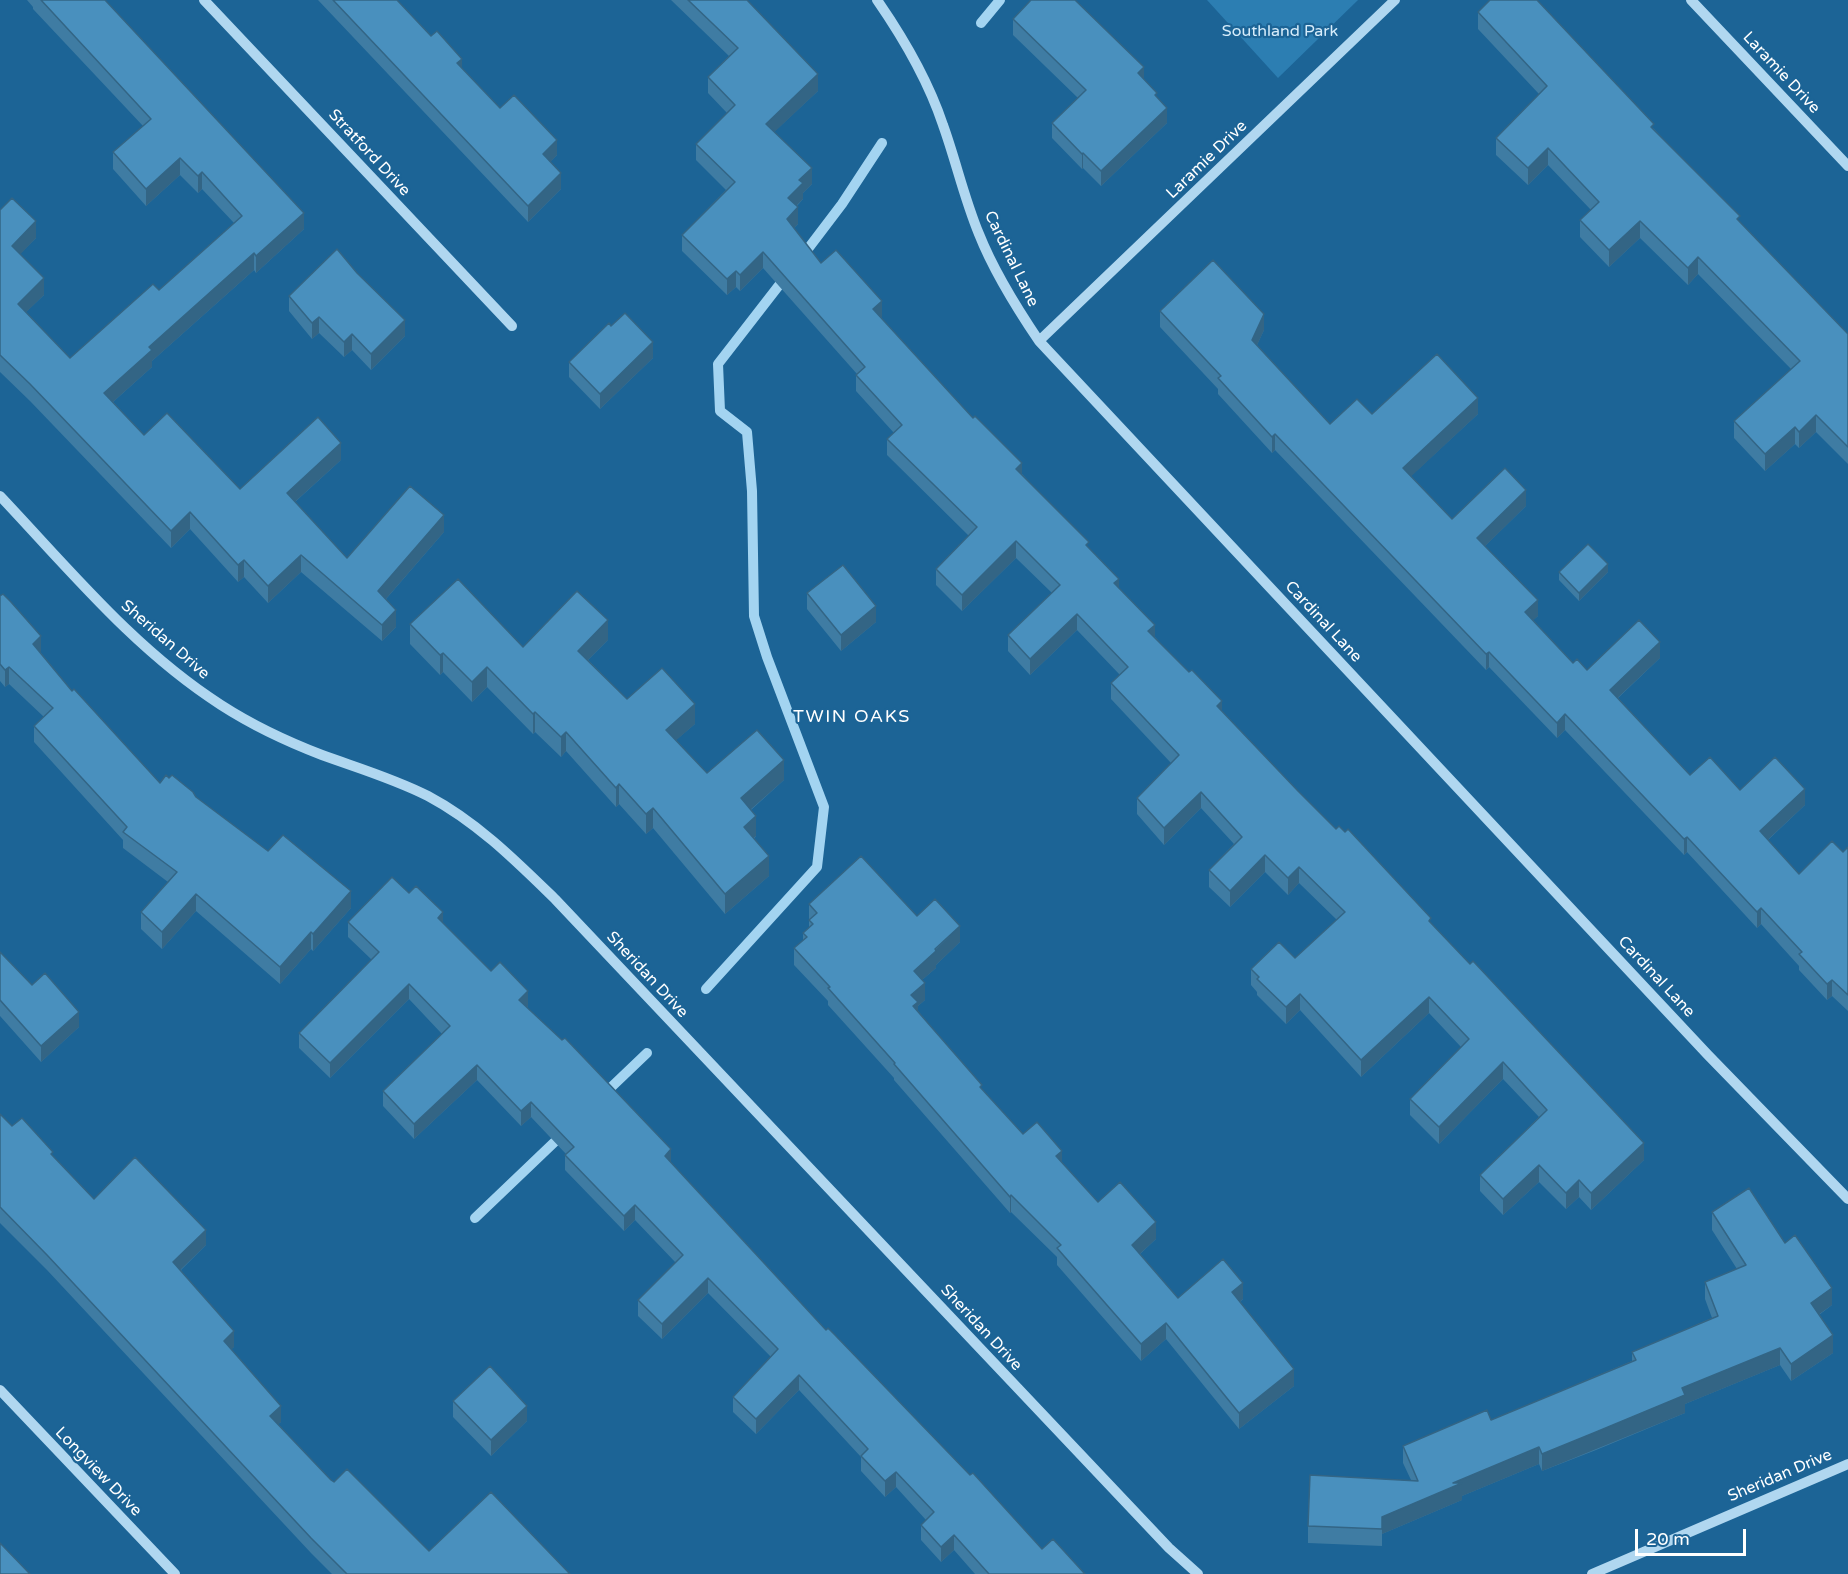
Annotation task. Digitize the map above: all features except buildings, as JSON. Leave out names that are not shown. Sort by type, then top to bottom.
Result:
[{"type":"street","name":"Stratford Drive","points":[[204,0],[512,326]]},
{"type":"street","name":"Cardinal Lane","points":[[877,0],[899,32],[927,84],[979,235],[1012,301],[1039,341],[1708,1055],[1848,1199]]},
{"type":"street","name":"Laramie Drive","points":[[1039,341],[1395,0]]},
{"type":"street","name":"Laramie Drive","points":[[1691,0],[1848,166]]},
{"type":"street","name":"Sheridan Drive","points":[[0,496],[117,621],[187,682],[222,706],[261,728],[319,754],[385,777],[428,796],[501,847],[555,899],[1169,1548],[1198,1574]]},
{"type":"street","name":"Longview Drive","points":[[0,1390],[175,1574]]},
{"type":"street","name":"Sheridan Drive","points":[[1592,1574],[1848,1464]]},
{"type":"green space","name":"Southland Park","points":[[1207,0],[1358,0],[1278,78]]},
{"type":"waterway","points":[[981,23],[1000,0]]},
{"type":"waterway","points":[[801,258],[842,204],[882,143]]},
{"type":"waterway","points":[[706,989],[817,867],[824,807],[767,657],[754,616],[752,491],[747,432],[720,411],[718,364],[787,275]]},
{"type":"waterway","points":[[602,1096],[647,1053]]},
{"type":"waterway","points":[[475,1218],[565,1132]]},
{"type":"district","name":"TWIN OAKS","points":[[852,717]]}]
